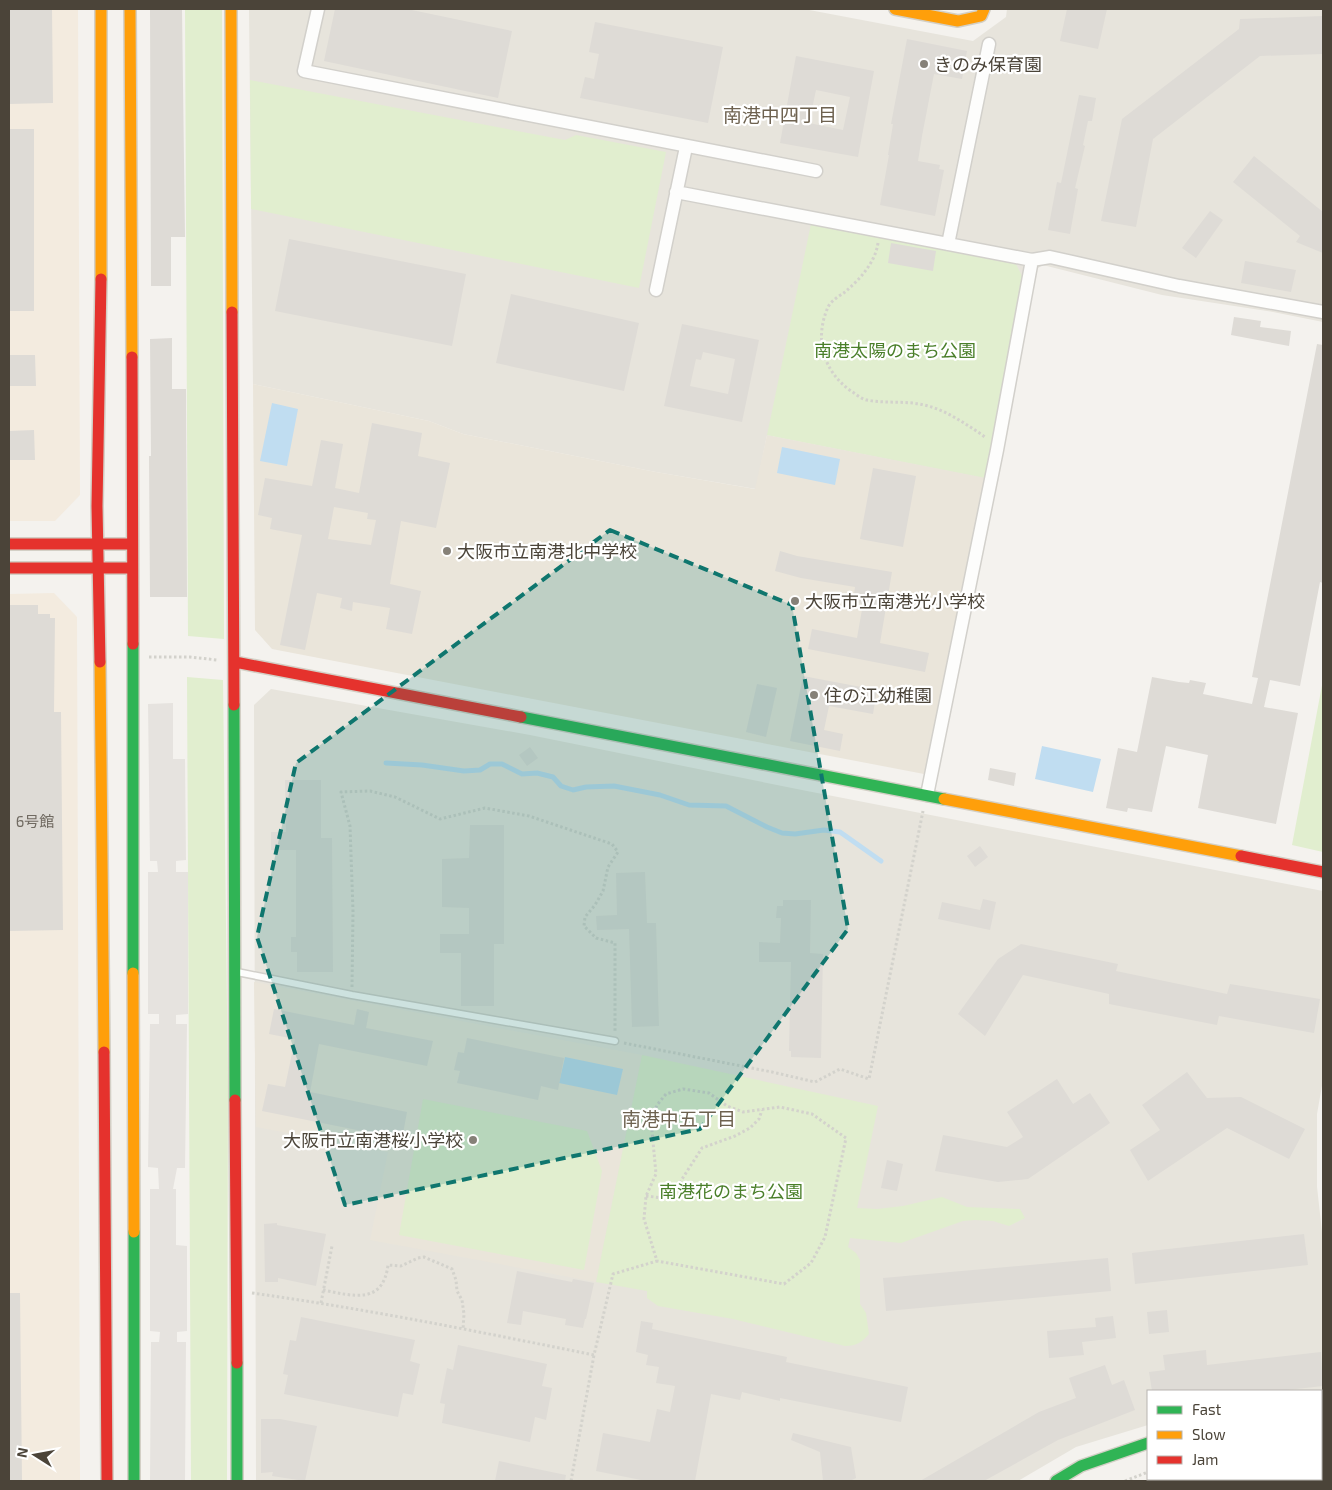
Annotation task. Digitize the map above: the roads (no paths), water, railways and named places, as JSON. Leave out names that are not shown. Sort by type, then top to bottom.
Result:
[{"type":"street","points":[[101,9],[102,215],[97,506],[107,1481]]},
{"type":"street","points":[[130,9],[134,1481]]},
{"type":"street","points":[[231,9],[237,1481]]},
{"type":"street","points":[[318,9],[304,72],[816,171]]},
{"type":"street","points":[[895,9],[958,21],[981,16],[984,9]]},
{"type":"street","points":[[948,244],[988,44]]},
{"type":"street","points":[[656,290],[686,147]]},
{"type":"street","points":[[676,192],[1032,260],[1050,257],[1179,286],[1323,312]]},
{"type":"street","points":[[927,795],[997,450],[1032,260]]},
{"type":"street","points":[[9,544],[132,544]]},
{"type":"street","points":[[9,568],[132,568]]},
{"type":"street","points":[[234,662],[1323,872]]},
{"type":"street","points":[[1056,1481],[1081,1466],[1147,1443]]},
{"type":"lane","points":[[234,972],[352,995],[615,1041]]},
{"type":"water","points":[[272,403],[298,409],[287,466],[260,461]]},
{"type":"water","points":[[782,447],[840,459],[835,485],[777,473]]},
{"type":"water","points":[[1042,746],[1101,759],[1093,792],[1035,779]]},
{"type":"water","points":[[565,1057],[623,1069],[617,1095],[559,1083]]},
{"type":"waterway","points":[[386,763],[422,765],[464,771],[480,770],[490,764],[502,764],[522,774],[537,773],[553,777],[561,786],[573,790],[586,787],[614,786],[660,795],[689,805],[726,806],[782,833],[795,834],[824,830],[840,832],[881,861]]},
{"type":"place","name":"きのみ保育園","points":[[924,64]]},
{"type":"place","name":"大阪市立南港北中学校","points":[[447,551]]},
{"type":"place","name":"大阪市立南港光小学校","points":[[795,601]]},
{"type":"place","name":"住の江幼稚園","points":[[814,695]]},
{"type":"place","name":"大阪市立南港桜小学校","points":[[473,1140]]},
{"type":"district","name":"南港中四丁目","points":[[780,114]]},
{"type":"district","name":"南港中五丁目","points":[[679,1118]]},
{"type":"park label","name":"南港太陽のまち公園","points":[[895,350]]},
{"type":"park label","name":"南港花のまち公園","points":[[731,1191]]}]
